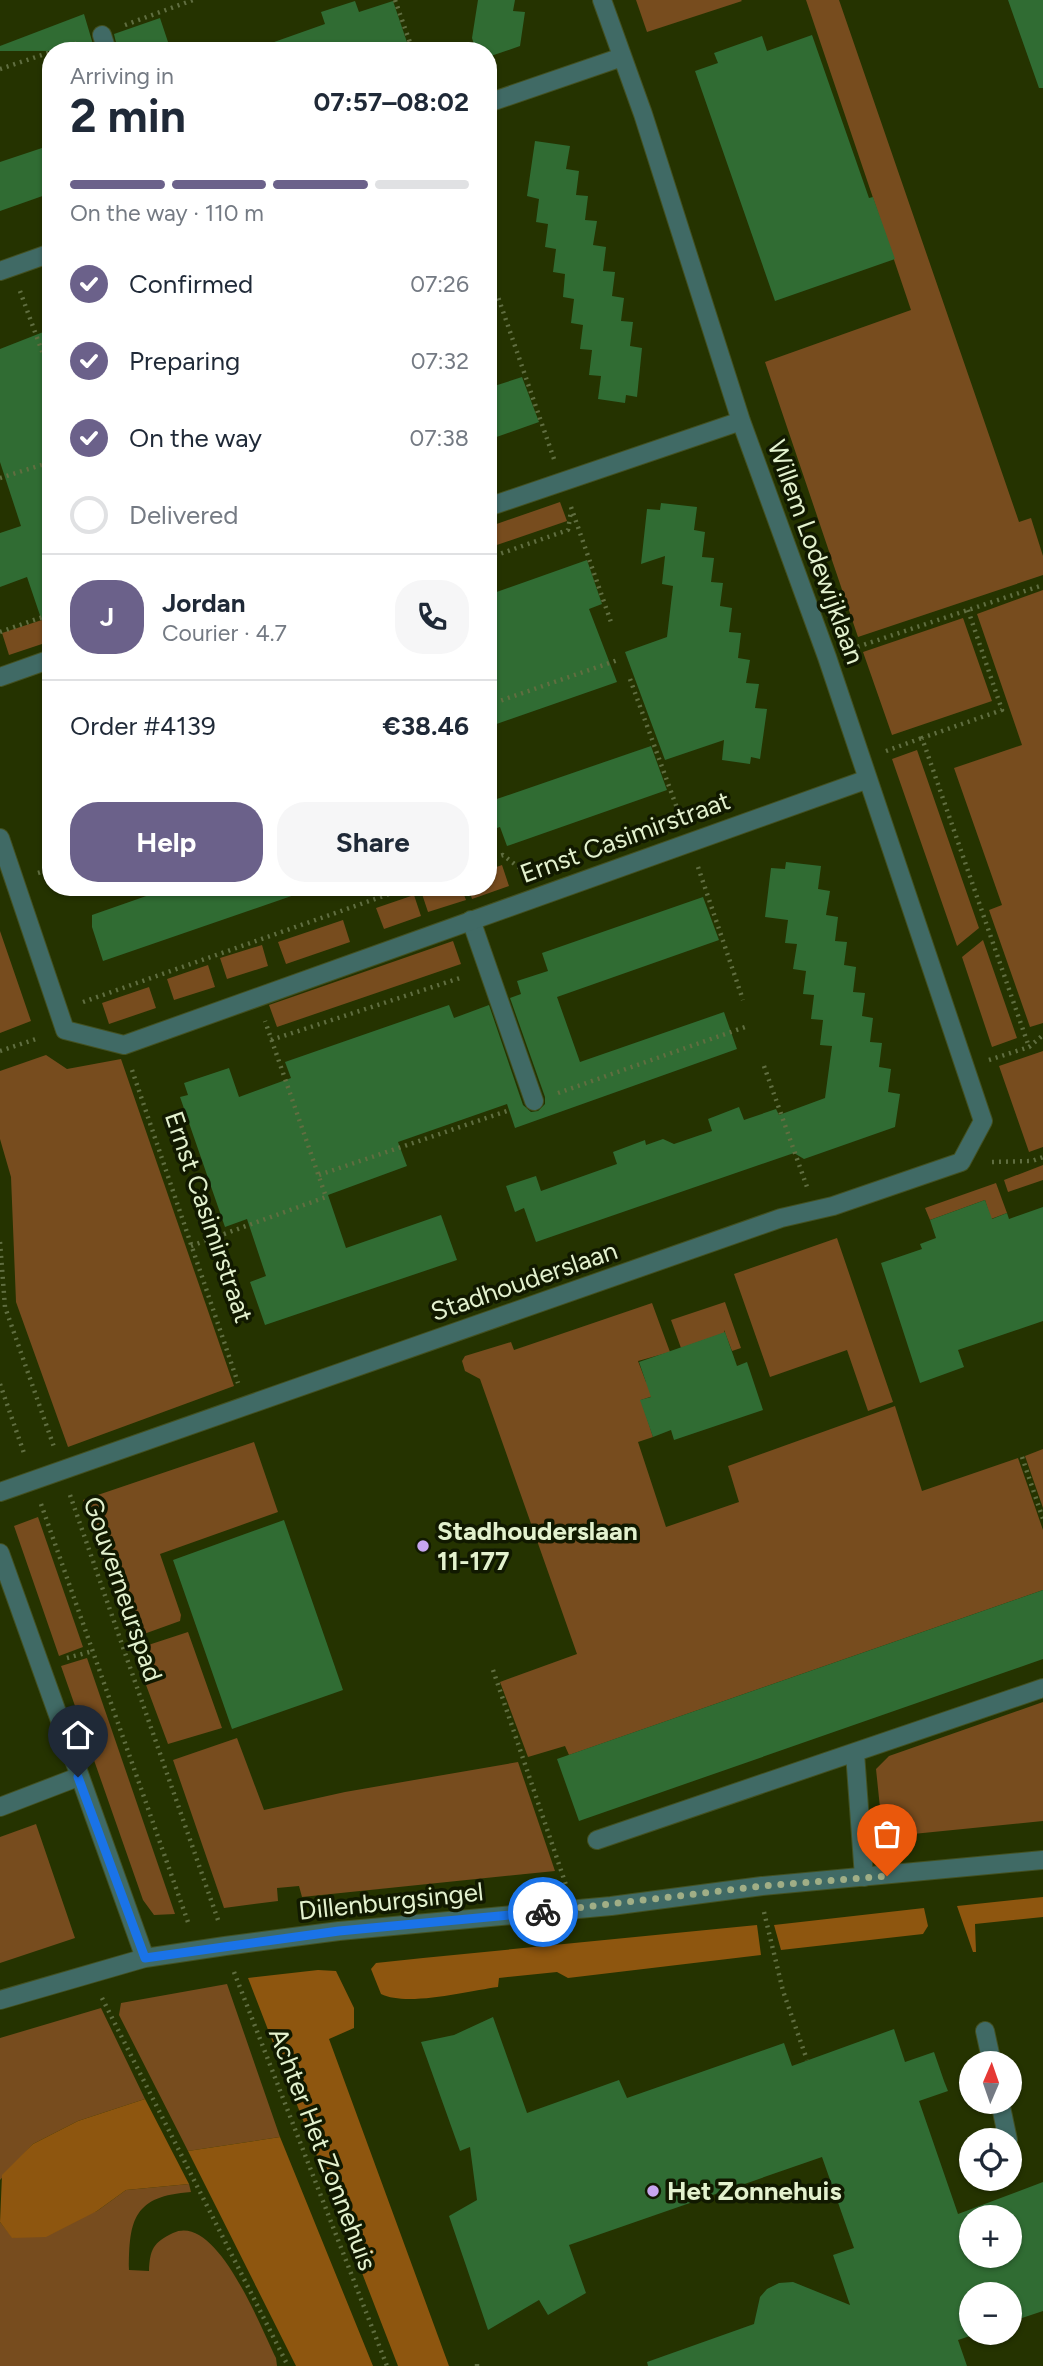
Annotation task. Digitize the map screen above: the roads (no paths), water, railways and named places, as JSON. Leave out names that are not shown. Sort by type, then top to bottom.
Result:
[{"type":"street","name":"Willem Lodewijklaan","points":[[603,0],[643,114],[741,421],[827,657],[983,1121],[961,1162]]},
{"type":"street","points":[[497,100],[622,57]]},
{"type":"street","points":[[6,269],[42,256]]},
{"type":"street","points":[[497,504],[741,421]]},
{"type":"street","points":[[0,677],[42,662]]},
{"type":"street","name":"Ernst Casimirstraat","points":[[0,838],[65,1030],[124,1045],[868,779]]},
{"type":"street","points":[[471,920],[534,1101]]},
{"type":"street","name":"Stadhouderslaan","points":[[0,1492],[781,1218],[816,1211],[961,1162]]},
{"type":"street","points":[[0,1553],[145,1958]]},
{"type":"street","points":[[597,1840],[1043,1688]]},
{"type":"street","points":[[855,1753],[864,1877]]},
{"type":"street","points":[[0,1807],[78,1777]]},
{"type":"street","name":"Dillenburgsingel","points":[[0,2000],[145,1958],[225,1946],[339,1931],[574,1909],[762,1886],[1043,1860]]},
{"type":"street","points":[[985,2031],[989,2051]]},
{"type":"place","name":"Stadhouderslaan 11-177","points":[[423,1546]]},
{"type":"place","name":"Het Zonnehuis","points":[[653,2191]]}]
